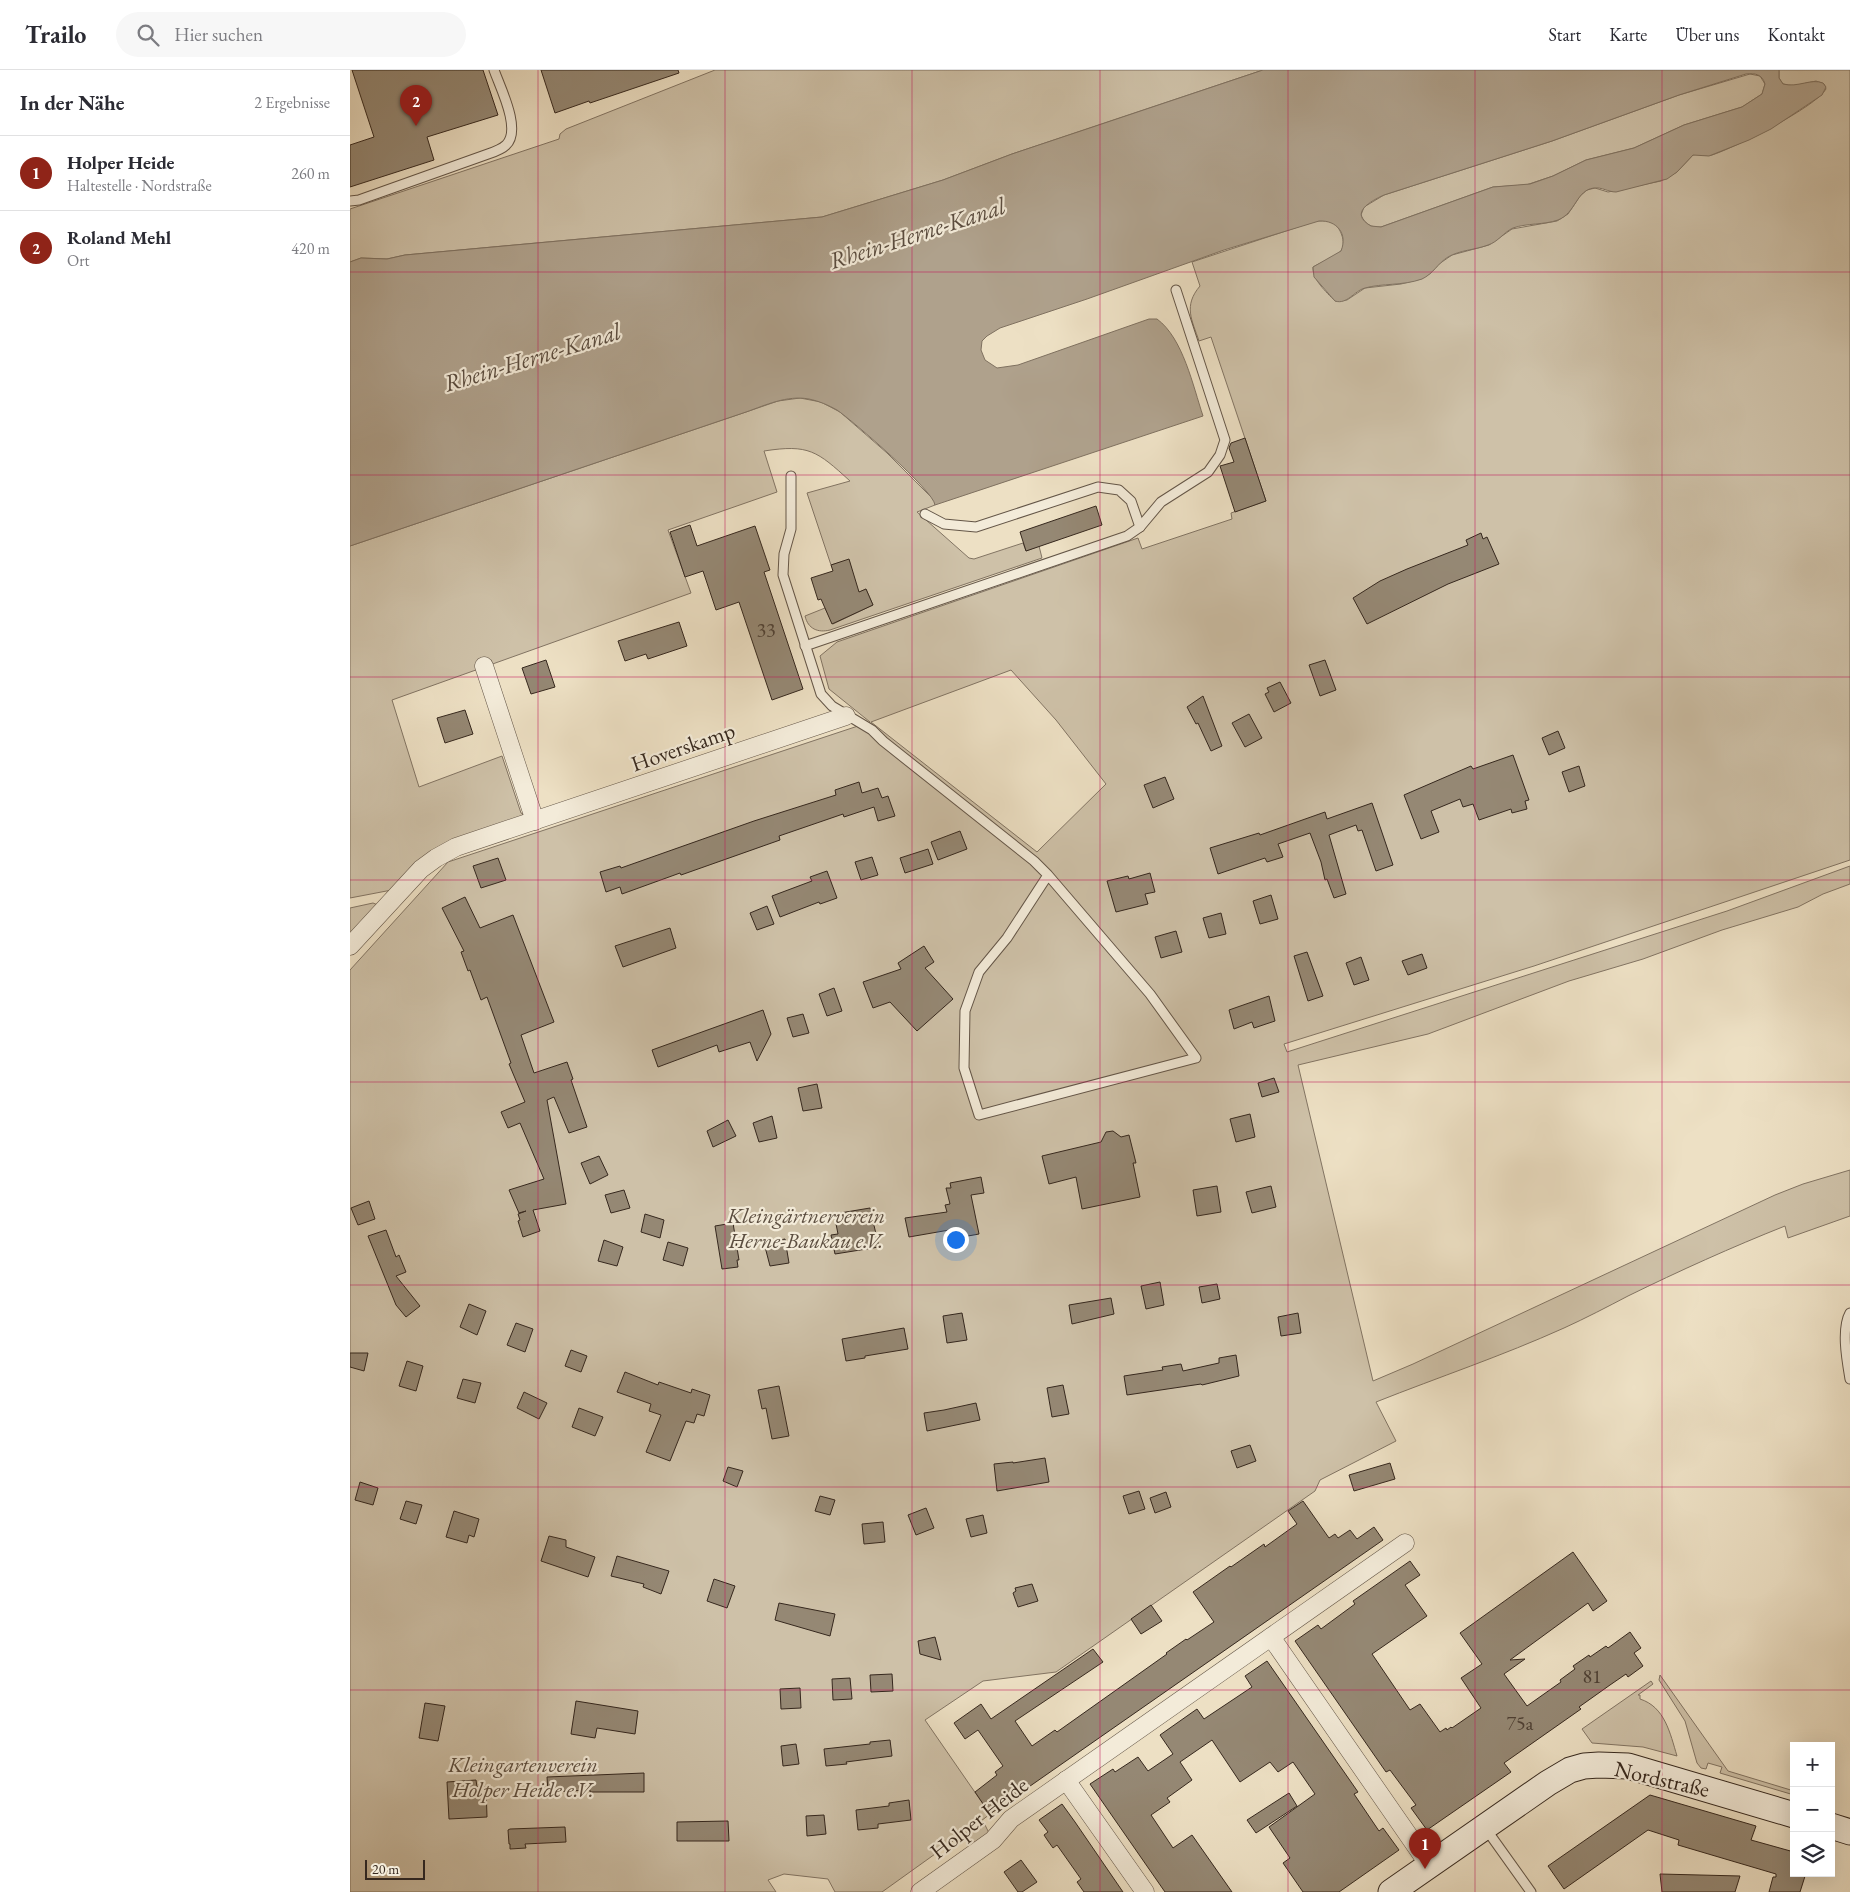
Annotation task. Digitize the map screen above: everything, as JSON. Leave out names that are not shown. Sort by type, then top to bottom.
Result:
[{"type":"street","points":[[484,666],[535,821]]},
{"type":"street","name":"Hoverskamp","points":[[350,946],[421,869],[456,847],[846,716]]},
{"type":"street","name":"Holper Heide","points":[[920,1892],[993,1840],[1010,1820],[1405,1544]]},
{"type":"street","points":[[1271,1637],[1429,1865]]},
{"type":"street","name":"Nordstraße","points":[[1391,1892],[1548,1783],[1570,1770],[1599,1765],[1628,1766],[1790,1814]]},
{"type":"street","points":[[1066,1780],[1145,1892]]},
{"type":"street","points":[[1835,1827],[1850,1832]]},
{"type":"lane","points":[[350,200],[360,200],[369,197],[488,154],[507,145],[512,133],[512,122],[494,70]]},
{"type":"lane","points":[[805,646],[1127,536],[1140,527],[1161,502],[1208,472],[1220,456],[1225,440],[1176,290]]},
{"type":"lane","points":[[791,476],[791,529],[784,554],[783,575],[821,694],[832,706],[846,716],[872,730],[883,741],[1034,861],[1048,875],[1150,994],[1196,1058],[979,1115],[964,1068],[965,1011],[979,972],[1007,938],[1048,875]]},
{"type":"lane","points":[[925,514],[944,524],[976,527],[1098,487],[1119,490],[1131,501],[1140,527]]},
{"type":"lane","points":[[1850,1313],[1846,1319],[1846,1355],[1850,1379]]},
{"type":"lane","points":[[1485,1827],[1531,1892]]},
{"type":"green space","points":[[715,70],[1263,70],[1012,154],[943,180],[822,217],[405,255],[387,259],[361,258],[350,262],[350,209],[559,139],[560,134],[566,129]]},
{"type":"green space","name":"Kleingärtnerverein Herne-Baukau e.V.","points":[[1779,70],[1850,70],[1850,860],[1534,966],[1284,1044],[1287,1052],[1727,911],[1850,866],[1850,884],[1823,894],[1798,907],[1722,930],[1643,959],[1569,981],[1428,1034],[1298,1065],[1373,1381],[1775,1195],[1803,1184],[1850,1170],[1850,1216],[1788,1238],[1785,1226],[1686,1268],[1541,1338],[1376,1402],[1396,1441],[1320,1480],[1315,1491],[1056,1672],[983,1681],[925,1720],[990,1814],[981,1821],[989,1833],[975,1842],[956,1839],[882,1892],[835,1892],[828,1879],[784,1874],[768,1880],[776,1892],[350,1892],[350,970],[448,862],[870,722],[829,689],[820,656],[837,642],[1138,538],[1142,549],[1232,519],[1231,513],[1266,501],[1211,337],[1199,341],[1194,326],[1190,307],[1195,293],[1200,286],[1192,262],[1316,221],[1327,221],[1335,224],[1340,231],[1343,239],[1343,248],[1336,255],[1313,267],[1313,272],[1320,285],[1335,301],[1347,300],[1365,288],[1401,284],[1421,279],[1452,255],[1489,245],[1512,229],[1557,221],[1568,214],[1580,196],[1587,190],[1595,188],[1608,192],[1661,181],[1677,172],[1693,155],[1712,155],[1755,136],[1807,106],[1826,89],[1824,84],[1816,81],[1794,86],[1783,84],[1779,78]],"holes":[[[1011,670],[1056,720],[1106,784],[1037,852],[871,722]]]},
{"type":"green space","points":[[1750,74],[1760,76],[1765,84],[1762,94],[1742,107],[1684,125],[1634,148],[1586,160],[1553,176],[1526,185],[1493,187],[1381,227],[1369,225],[1361,215],[1364,207],[1384,195],[1552,141],[1679,95]]},
{"type":"green space","points":[[800,398],[821,402],[840,412],[887,453],[935,501],[935,505],[917,512],[969,558],[974,559],[1023,543],[1026,551],[1039,546],[1042,558],[830,630],[821,631],[814,629],[808,624],[805,616],[825,608],[833,624],[873,605],[866,589],[853,595],[849,560],[831,565],[807,493],[850,481],[820,456],[812,452],[792,449],[764,451],[777,492],[668,530],[691,593],[392,700],[419,787],[502,756],[521,813],[523,814],[521,817],[397,889],[350,898],[350,546],[778,401]]},
{"type":"green space","points":[[373,903],[378,905],[350,936],[350,908]]},
{"type":"green space","points":[[1660,1675],[1728,1771],[1790,1790],[1790,1794],[1720,1773],[1722,1767],[1708,1763],[1706,1769],[1701,1768],[1697,1763],[1685,1721],[1659,1680]]},
{"type":"green space","points":[[1651,1681],[1653,1684],[1638,1695],[1640,1695],[1640,1699],[1661,1714],[1669,1730],[1677,1756],[1643,1747],[1592,1743],[1582,1729]]},
{"type":"water","name":"Rhein-Herne-Kanal","points":[[1263,70],[1779,70],[1779,78],[1783,84],[1794,85],[1818,82],[1823,83],[1826,87],[1822,95],[1771,129],[1709,156],[1693,155],[1677,172],[1667,179],[1616,192],[1597,188],[1588,190],[1579,197],[1564,217],[1547,223],[1513,228],[1492,244],[1448,257],[1422,279],[1400,284],[1365,288],[1343,301],[1335,301],[1314,277],[1313,267],[1341,251],[1343,245],[1342,234],[1331,223],[1319,221],[1224,250],[1000,328],[982,341],[981,350],[985,360],[997,368],[1018,365],[1149,319],[1157,319],[1166,327],[1180,350],[1191,377],[1203,416],[935,505],[922,486],[908,472],[875,441],[837,410],[813,400],[793,398],[769,404],[350,546],[350,262],[361,258],[387,259],[405,255],[822,217],[943,180],[1012,154]],"holes":[[[1746,74],[1760,76],[1765,84],[1762,94],[1742,107],[1684,125],[1634,148],[1586,160],[1553,176],[1530,184],[1493,187],[1381,227],[1371,226],[1361,217],[1364,208],[1368,204],[1384,195],[1552,141],[1679,95]]]},
{"type":"building","points":[[352,70],[483,70],[498,115],[427,137],[434,160],[350,187],[350,145],[374,137]]},
{"type":"building","points":[[541,70],[678,70],[679,73],[555,113]]},
{"type":"building","points":[[1245,438],[1266,501],[1235,512],[1220,466],[1234,462],[1229,448],[1231,443]]},
{"type":"building","points":[[1096,506],[1102,525],[1026,551],[1020,532]]},
{"type":"building","points":[[690,525],[697,546],[755,526],[770,570],[764,572],[803,689],[772,700],[739,602],[716,610],[703,571],[685,577],[670,532]]},
{"type":"building","points":[[1481,533],[1483,539],[1487,537],[1499,564],[1448,584],[1367,624],[1353,598],[1380,581],[1468,545],[1466,540]]},
{"type":"building","points":[[849,559],[859,592],[866,589],[873,605],[832,624],[821,599],[818,600],[811,578],[833,571],[831,565]]},
{"type":"building","points":[[679,622],[687,646],[648,659],[646,654],[625,661],[618,641]]},
{"type":"building","points":[[546,660],[555,687],[531,694],[522,668]]},
{"type":"building","points":[[1325,660],[1336,690],[1320,696],[1309,665]]},
{"type":"building","points":[[1280,682],[1291,703],[1274,712],[1265,694],[1269,692],[1267,688]]},
{"type":"building","points":[[1203,696],[1222,746],[1211,751],[1198,723],[1196,724],[1187,707]]},
{"type":"building","points":[[465,710],[473,734],[445,743],[437,718]]},
{"type":"building","points":[[1249,714],[1262,738],[1245,747],[1232,723]]},
{"type":"building","points":[[1558,731],[1565,748],[1549,755],[1542,738]]},
{"type":"building","points":[[1513,755],[1529,800],[1525,801],[1527,809],[1512,813],[1511,809],[1479,820],[1473,804],[1463,807],[1460,799],[1431,811],[1439,832],[1421,839],[1404,795],[1471,766],[1473,769]]},
{"type":"building","points":[[1579,766],[1585,786],[1569,792],[1562,772]]},
{"type":"building","points":[[1165,777],[1174,799],[1153,808],[1144,785]]},
{"type":"building","points":[[859,782],[862,793],[878,788],[882,798],[888,796],[895,816],[878,821],[874,807],[844,817],[843,814],[779,836],[780,840],[681,875],[680,873],[622,894],[620,887],[606,892],[600,872],[620,866],[621,868],[754,821],[836,795],[835,790]]},
{"type":"building","points":[[1372,803],[1393,865],[1376,871],[1362,830],[1358,831],[1356,825],[1329,835],[1346,894],[1334,898],[1327,879],[1325,880],[1321,862],[1310,833],[1278,844],[1283,857],[1267,862],[1265,858],[1218,874],[1210,848],[1259,833],[1260,835],[1325,812],[1327,819]]},
{"type":"building","points":[[960,831],[967,849],[938,860],[931,842]]},
{"type":"building","points":[[928,849],[933,864],[905,873],[900,858]]},
{"type":"building","points":[[872,857],[878,875],[861,880],[855,862]]},
{"type":"building","points":[[498,858],[506,880],[481,888],[473,866]]},
{"type":"building","points":[[827,871],[837,898],[820,904],[819,902],[780,917],[772,896],[812,881],[810,877]]},
{"type":"building","points":[[1150,873],[1155,892],[1145,894],[1148,904],[1116,912],[1107,881],[1128,876],[1129,879]]},
{"type":"building","points":[[1271,895],[1278,919],[1260,924],[1253,901]]},
{"type":"building","points":[[465,897],[480,928],[513,915],[554,1022],[521,1035],[534,1073],[567,1062],[587,1127],[569,1133],[554,1097],[547,1100],[566,1204],[533,1210],[540,1231],[523,1237],[518,1214],[526,1211],[519,1213],[509,1190],[544,1179],[520,1123],[508,1128],[501,1112],[525,1102],[509,1064],[511,1063],[487,997],[481,1000],[461,952],[464,951],[442,908]]},
{"type":"building","points":[[767,906],[774,924],[757,930],[750,913]]},
{"type":"building","points":[[1221,913],[1226,934],[1209,938],[1203,918]]},
{"type":"building","points":[[670,928],[676,948],[623,967],[615,946]]},
{"type":"building","points":[[1176,931],[1182,952],[1161,958],[1155,937]]},
{"type":"building","points":[[924,946],[934,962],[925,968],[953,999],[917,1031],[890,1002],[873,1008],[863,982],[901,969],[898,963]]},
{"type":"building","points":[[1307,952],[1323,996],[1308,1001],[1294,956]]},
{"type":"building","points":[[1422,954],[1427,968],[1408,975],[1402,961]]},
{"type":"building","points":[[1361,957],[1369,980],[1354,985],[1346,963]]},
{"type":"building","points":[[834,988],[842,1011],[827,1016],[819,994]]},
{"type":"building","points":[[1269,996],[1275,1021],[1254,1028],[1252,1022],[1234,1029],[1229,1010]]},
{"type":"building","points":[[763,1010],[771,1034],[757,1061],[750,1042],[719,1052],[717,1045],[658,1067],[652,1050]]},
{"type":"building","points":[[803,1014],[809,1033],[793,1037],[787,1018]]},
{"type":"building","points":[[1274,1078],[1279,1092],[1262,1097],[1258,1083]]},
{"type":"building","points":[[817,1084],[822,1108],[803,1111],[798,1088]]},
{"type":"building","points":[[1250,1114],[1255,1137],[1236,1142],[1230,1119]]},
{"type":"building","points":[[772,1116],[777,1138],[759,1142],[753,1123]]},
{"type":"building","points":[[728,1120],[736,1136],[713,1147],[707,1131]]},
{"type":"building","points":[[1113,1131],[1121,1137],[1129,1135],[1136,1163],[1133,1163],[1140,1197],[1082,1209],[1076,1177],[1049,1184],[1042,1156],[1101,1142],[1106,1132]]},
{"type":"building","points":[[599,1156],[608,1175],[590,1184],[581,1163]]},
{"type":"building","points":[[981,1177],[984,1193],[971,1195],[979,1234],[957,1238],[955,1229],[909,1237],[905,1218],[947,1212],[945,1205],[950,1204],[946,1188],[951,1188],[950,1183]]},
{"type":"building","points":[[1217,1186],[1221,1212],[1197,1216],[1193,1190]]},
{"type":"building","points":[[1271,1186],[1276,1207],[1252,1213],[1246,1192]]},
{"type":"building","points":[[624,1190],[630,1208],[611,1213],[605,1195]]},
{"type":"building","points":[[369,1201],[375,1219],[358,1225],[351,1208]]},
{"type":"building","points":[[870,1208],[879,1247],[835,1254],[831,1235],[838,1234],[834,1214]]},
{"type":"building","points":[[645,1214],[664,1220],[660,1238],[641,1232]]},
{"type":"building","points":[[733,1223],[739,1260],[737,1260],[738,1267],[722,1269],[715,1226]]},
{"type":"building","points":[[386,1230],[396,1257],[399,1255],[406,1272],[396,1276],[420,1306],[406,1317],[396,1305],[368,1236]]},
{"type":"building","points":[[785,1239],[789,1263],[770,1266],[764,1243]]},
{"type":"building","points":[[604,1240],[623,1247],[617,1266],[598,1261]]},
{"type":"building","points":[[668,1242],[688,1248],[683,1266],[663,1260]]},
{"type":"building","points":[[1160,1282],[1164,1305],[1146,1309],[1141,1286]]},
{"type":"building","points":[[1217,1284],[1220,1299],[1202,1303],[1199,1287]]},
{"type":"building","points":[[1111,1298],[1114,1314],[1072,1324],[1069,1305]]},
{"type":"building","points":[[469,1304],[486,1311],[477,1335],[460,1327]]},
{"type":"building","points":[[962,1313],[967,1340],[947,1343],[943,1316]]},
{"type":"building","points":[[1298,1313],[1301,1333],[1281,1336],[1278,1317]]},
{"type":"building","points":[[516,1323],[533,1329],[525,1352],[507,1345]]},
{"type":"building","points":[[904,1328],[908,1349],[846,1361],[842,1339]]},
{"type":"building","points":[[571,1350],[587,1356],[581,1372],[565,1366]]},
{"type":"building","points":[[350,1353],[368,1353],[364,1371],[350,1367]]},
{"type":"building","points":[[1236,1355],[1239,1376],[1202,1385],[1127,1395],[1124,1376],[1163,1370],[1162,1367],[1181,1364],[1183,1371],[1219,1363],[1219,1358]]},
{"type":"building","points":[[407,1361],[423,1366],[416,1391],[399,1386]]},
{"type":"building","points":[[625,1372],[658,1385],[659,1382],[691,1393],[692,1389],[710,1395],[704,1416],[697,1414],[694,1423],[686,1421],[670,1461],[646,1452],[661,1415],[649,1411],[651,1404],[617,1392]]},
{"type":"building","points":[[463,1379],[481,1383],[475,1403],[457,1398]]},
{"type":"building","points":[[1063,1385],[1069,1414],[1052,1417],[1047,1388]]},
{"type":"building","points":[[779,1386],[789,1436],[772,1439],[766,1408],[762,1409],[758,1390]]},
{"type":"building","points":[[524,1392],[547,1403],[539,1419],[517,1408]]},
{"type":"building","points":[[976,1403],[980,1420],[927,1431],[924,1413]]},
{"type":"building","points":[[579,1408],[603,1417],[595,1436],[572,1427]]},
{"type":"building","points":[[1250,1445],[1256,1461],[1237,1468],[1231,1451]]},
{"type":"building","points":[[1045,1458],[1049,1482],[997,1491],[994,1464]]},
{"type":"building","points":[[1390,1463],[1395,1479],[1354,1491],[1349,1475]]},
{"type":"building","points":[[728,1467],[743,1471],[737,1487],[723,1481]]},
{"type":"building","points":[[360,1482],[378,1488],[373,1505],[355,1500]]},
{"type":"building","points":[[1139,1491],[1145,1509],[1129,1514],[1123,1496]]},
{"type":"building","points":[[1166,1492],[1171,1507],[1155,1513],[1150,1498]]},
{"type":"building","points":[[820,1496],[835,1500],[830,1515],[815,1511]]},
{"type":"building","points":[[406,1501],[422,1505],[416,1524],[400,1519]]},
{"type":"building","points":[[1303,1501],[1329,1538],[1335,1534],[1338,1538],[1350,1530],[1357,1539],[1374,1527],[1383,1540],[990,1814],[975,1792],[997,1775],[995,1772],[1003,1766],[978,1730],[965,1739],[954,1723],[981,1704],[991,1719],[1093,1649],[1103,1662],[1015,1721],[1032,1746],[1055,1730],[1057,1732],[1166,1653],[1214,1622],[1193,1592],[1264,1544],[1265,1547],[1297,1524],[1288,1511]]},
{"type":"building","points":[[926,1508],[934,1528],[916,1535],[908,1515]]},
{"type":"building","points":[[454,1511],[479,1519],[474,1537],[469,1535],[467,1543],[446,1537]]},
{"type":"building","points":[[983,1515],[987,1533],[971,1537],[966,1519]]},
{"type":"building","points":[[883,1522],[885,1542],[864,1544],[862,1524]]},
{"type":"building","points":[[549,1536],[566,1540],[566,1547],[595,1557],[588,1577],[541,1561]]},
{"type":"building","points":[[1573,1552],[1607,1601],[1593,1611],[1588,1603],[1510,1660],[1525,1659],[1504,1674],[1527,1706],[1561,1682],[1560,1680],[1575,1669],[1573,1666],[1606,1646],[1608,1648],[1630,1632],[1641,1648],[1634,1653],[1643,1666],[1628,1677],[1626,1674],[1610,1685],[1579,1707],[1581,1709],[1504,1763],[1511,1772],[1427,1830],[1411,1808],[1416,1805],[1390,1770],[1386,1772],[1295,1641],[1318,1625],[1321,1629],[1355,1604],[1353,1601],[1410,1561],[1420,1575],[1405,1585],[1427,1616],[1372,1654],[1410,1710],[1420,1704],[1440,1732],[1446,1728],[1447,1730],[1481,1708],[1461,1678],[1482,1664],[1460,1633]]},
{"type":"building","points":[[617,1556],[669,1571],[661,1594],[643,1587],[644,1584],[611,1576]]},
{"type":"building","points":[[714,1579],[735,1586],[727,1608],[707,1601]]},
{"type":"building","points":[[1032,1584],[1038,1601],[1018,1607],[1013,1593],[1016,1591],[1015,1588]]},
{"type":"building","points":[[779,1603],[835,1614],[830,1636],[775,1620]]},
{"type":"building","points":[[1151,1605],[1162,1621],[1141,1634],[1131,1619]]},
{"type":"building","points":[[935,1637],[941,1660],[920,1654],[918,1641]]},
{"type":"building","points":[[1267,1661],[1358,1792],[1354,1794],[1379,1831],[1383,1828],[1399,1850],[1339,1892],[1303,1892],[1283,1863],[1290,1858],[1269,1827],[1315,1794],[1293,1762],[1278,1772],[1270,1762],[1240,1782],[1212,1740],[1180,1762],[1192,1780],[1167,1798],[1170,1802],[1151,1815],[1173,1848],[1192,1835],[1232,1892],[1165,1892],[1090,1784],[1113,1769],[1115,1772],[1138,1757],[1148,1771],[1173,1754],[1160,1735],[1197,1709],[1204,1719],[1252,1687],[1245,1676]]},
{"type":"building","points":[[892,1674],[893,1691],[871,1692],[870,1675]]},
{"type":"building","points":[[850,1678],[852,1699],[833,1700],[832,1679]]},
{"type":"building","points":[[800,1688],[801,1708],[781,1709],[780,1689]]},
{"type":"building","points":[[576,1701],[638,1711],[635,1734],[597,1728],[595,1738],[571,1734]]},
{"type":"building","points":[[425,1703],[445,1706],[438,1741],[419,1738]]},
{"type":"building","points":[[890,1740],[892,1756],[826,1766],[824,1749]]},
{"type":"building","points":[[796,1744],[799,1764],[783,1766],[781,1746]]},
{"type":"building","points":[[644,1773],[644,1792],[590,1792],[590,1790],[548,1792],[547,1777]]},
{"type":"building","points":[[476,1780],[477,1787],[486,1787],[487,1817],[449,1819],[447,1782]]},
{"type":"building","points":[[1289,1793],[1297,1806],[1256,1833],[1247,1820]]},
{"type":"building","points":[[1650,1795],[1756,1826],[1751,1840],[1790,1851],[1790,1877],[1805,1877],[1800,1892],[1769,1892],[1773,1877],[1776,1877],[1776,1874],[1678,1845],[1679,1840],[1648,1830],[1564,1889],[1548,1866]]},
{"type":"building","points":[[909,1800],[911,1820],[878,1824],[878,1828],[858,1830],[856,1810],[889,1806],[889,1803]]},
{"type":"building","points":[[1062,1804],[1123,1892],[1084,1892],[1077,1882],[1081,1879],[1057,1845],[1053,1848],[1048,1841],[1044,1835],[1048,1832],[1039,1820]]},
{"type":"building","points":[[824,1815],[826,1834],[807,1836],[806,1816]]},
{"type":"building","points":[[728,1821],[729,1841],[677,1841],[677,1822]]},
{"type":"building","points":[[565,1827],[566,1842],[525,1844],[526,1848],[510,1849],[508,1830],[510,1829]]},
{"type":"building","points":[[1021,1860],[1037,1882],[1022,1892],[1018,1892],[1004,1872]]},
{"type":"building","points":[[1660,1874],[1740,1876],[1735,1892],[1662,1892]]},
{"type":"place","name":"Roland Mehl","points":[[416,126]]},
{"type":"place","name":"Holper Heide","points":[[1425,1869]]},
{"type":"park label","name":"Kleingartenverein Holper Heide e.V.","points":[[523,1776]]}]
